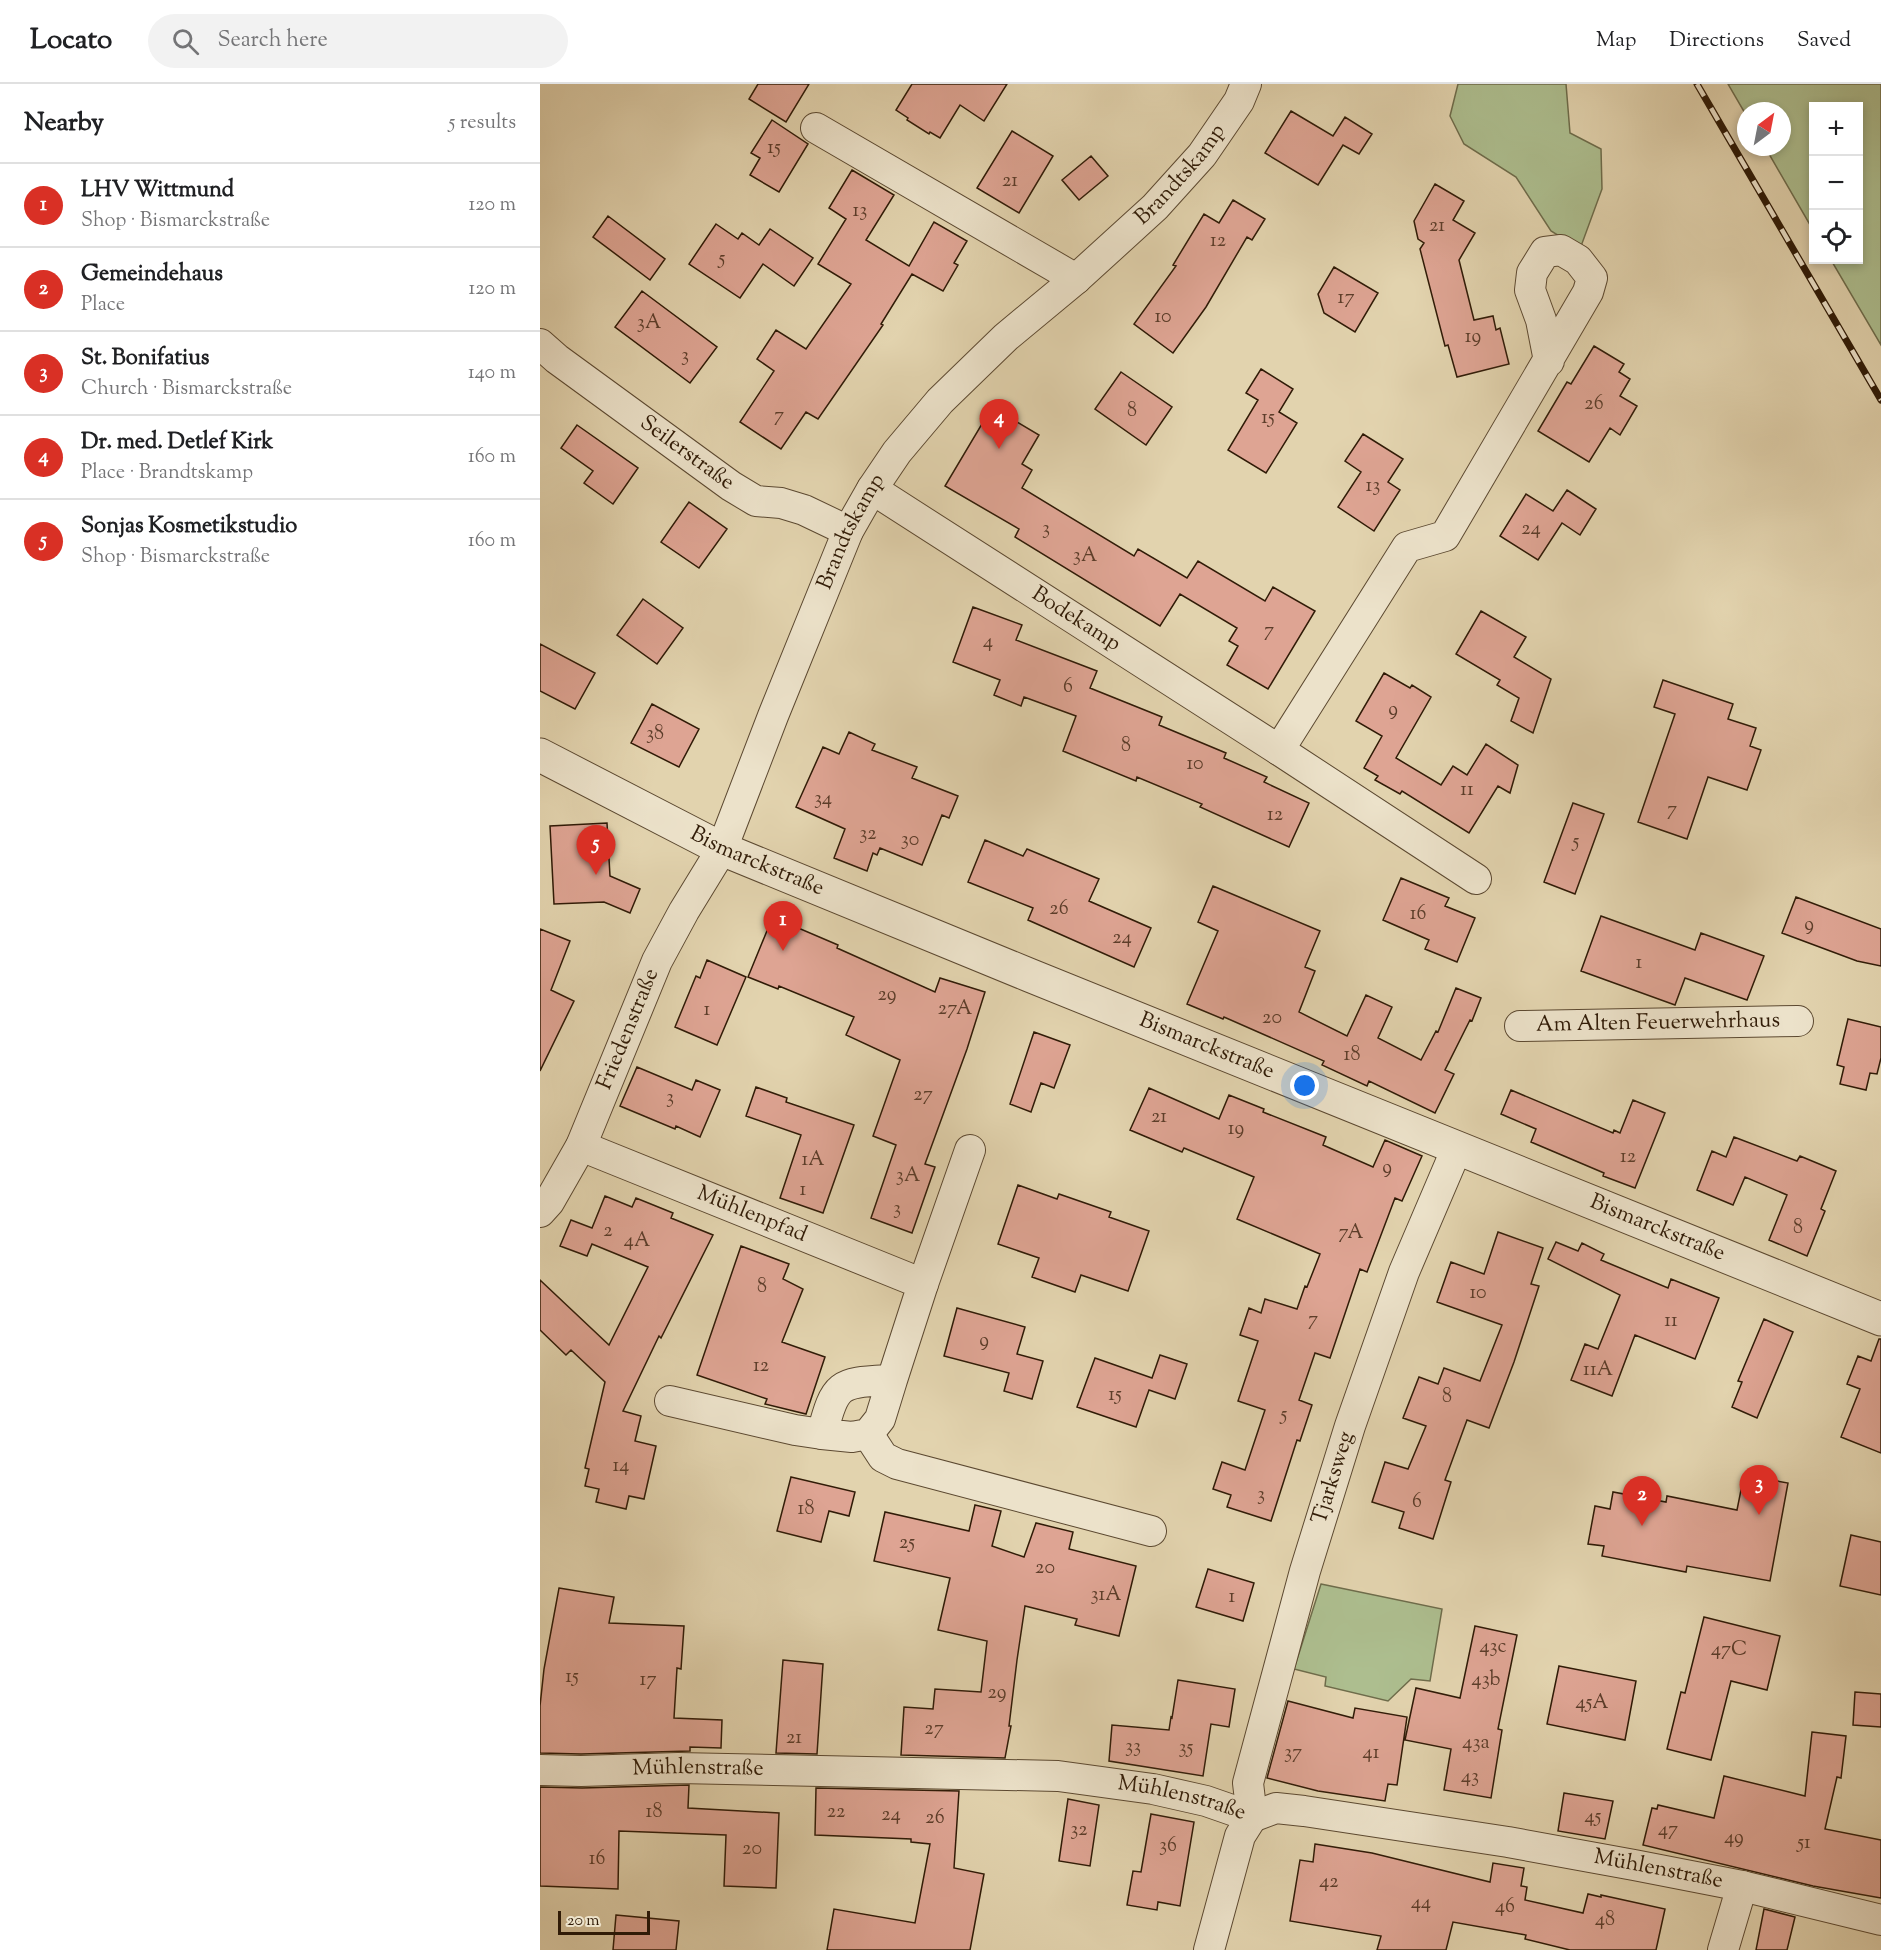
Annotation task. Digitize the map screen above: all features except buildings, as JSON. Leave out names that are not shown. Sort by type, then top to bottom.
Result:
[{"type":"street","name":"Brandtskamp","points":[[723,849],[773,716],[848,531],[897,452],[940,401],[1006,337],[1076,279],[1155,207],[1202,155],[1239,101],[1246,84]]},
{"type":"street","points":[[816,128],[1076,279]]},
{"type":"street","name":"Seilerstraße","points":[[540,344],[557,359],[731,486],[756,501],[781,503],[804,510],[848,531]]},
{"type":"street","points":[[1279,750],[1407,547],[1445,536],[1549,361]]},
{"type":"street","name":"Bodekamp","points":[[872,489],[1020,582],[1476,879]]},
{"type":"street","name":"Bismarckstraße","points":[[540,755],[723,849],[1881,1319]]},
{"type":"street","name":"Friedenstraße","points":[[540,1212],[549,1202],[581,1146],[657,961],[684,910],[723,849]]},
{"type":"street","name":"Am Alten Feuerwehrhaus","points":[[1520,1026],[1798,1022]]},
{"type":"street","name":"Mühlenpfad","points":[[581,1146],[923,1284]]},
{"type":"street","name":"Tjarksweg","points":[[1252,1817],[1248,1783],[1305,1570],[1350,1426],[1404,1272],[1457,1148]]},
{"type":"street","points":[[670,1401],[795,1430],[852,1437],[868,1434],[880,1419],[923,1284],[970,1150]]},
{"type":"street","points":[[822,1434],[832,1399],[837,1390],[857,1383],[892,1380]]},
{"type":"street","points":[[868,1434],[883,1457],[897,1464],[1151,1531]]},
{"type":"street","name":"Mühlenstraße","points":[[540,1770],[678,1768],[1058,1776],[1154,1789],[1206,1801],[1252,1817],[1276,1808],[1508,1842],[1742,1886],[1881,1920]]},
{"type":"street","points":[[1209,1950],[1240,1836],[1252,1817]]},
{"type":"street","points":[[1723,1950],[1742,1886]]},
{"type":"green space","points":[[1458,84],[1566,84],[1570,133],[1601,149],[1602,189],[1580,249],[1551,231],[1516,177],[1464,144],[1450,116]]},
{"type":"green space","points":[[1728,84],[1881,84],[1881,345],[1833,264],[1863,264],[1863,102],[1809,102],[1809,223],[1770,156],[1791,156],[1791,102],[1738,102]]},
{"type":"green space","points":[[1321,1584],[1442,1609],[1430,1681],[1411,1679],[1388,1701],[1325,1686],[1326,1677],[1294,1669]]},
{"type":"railway","points":[[1697,84],[1881,400]]},
{"type":"place","name":"Dr. med. Detlef Kirk","points":[[999,449]]},
{"type":"place","name":"Sonjas Kosmetikstudio","points":[[596,875]]},
{"type":"place","name":"LHV Wittmund","points":[[783,951]]},
{"type":"place","name":"St. Bonifatius","points":[[1759,1515]]},
{"type":"place","name":"Gemeindehaus","points":[[1642,1526]]}]
